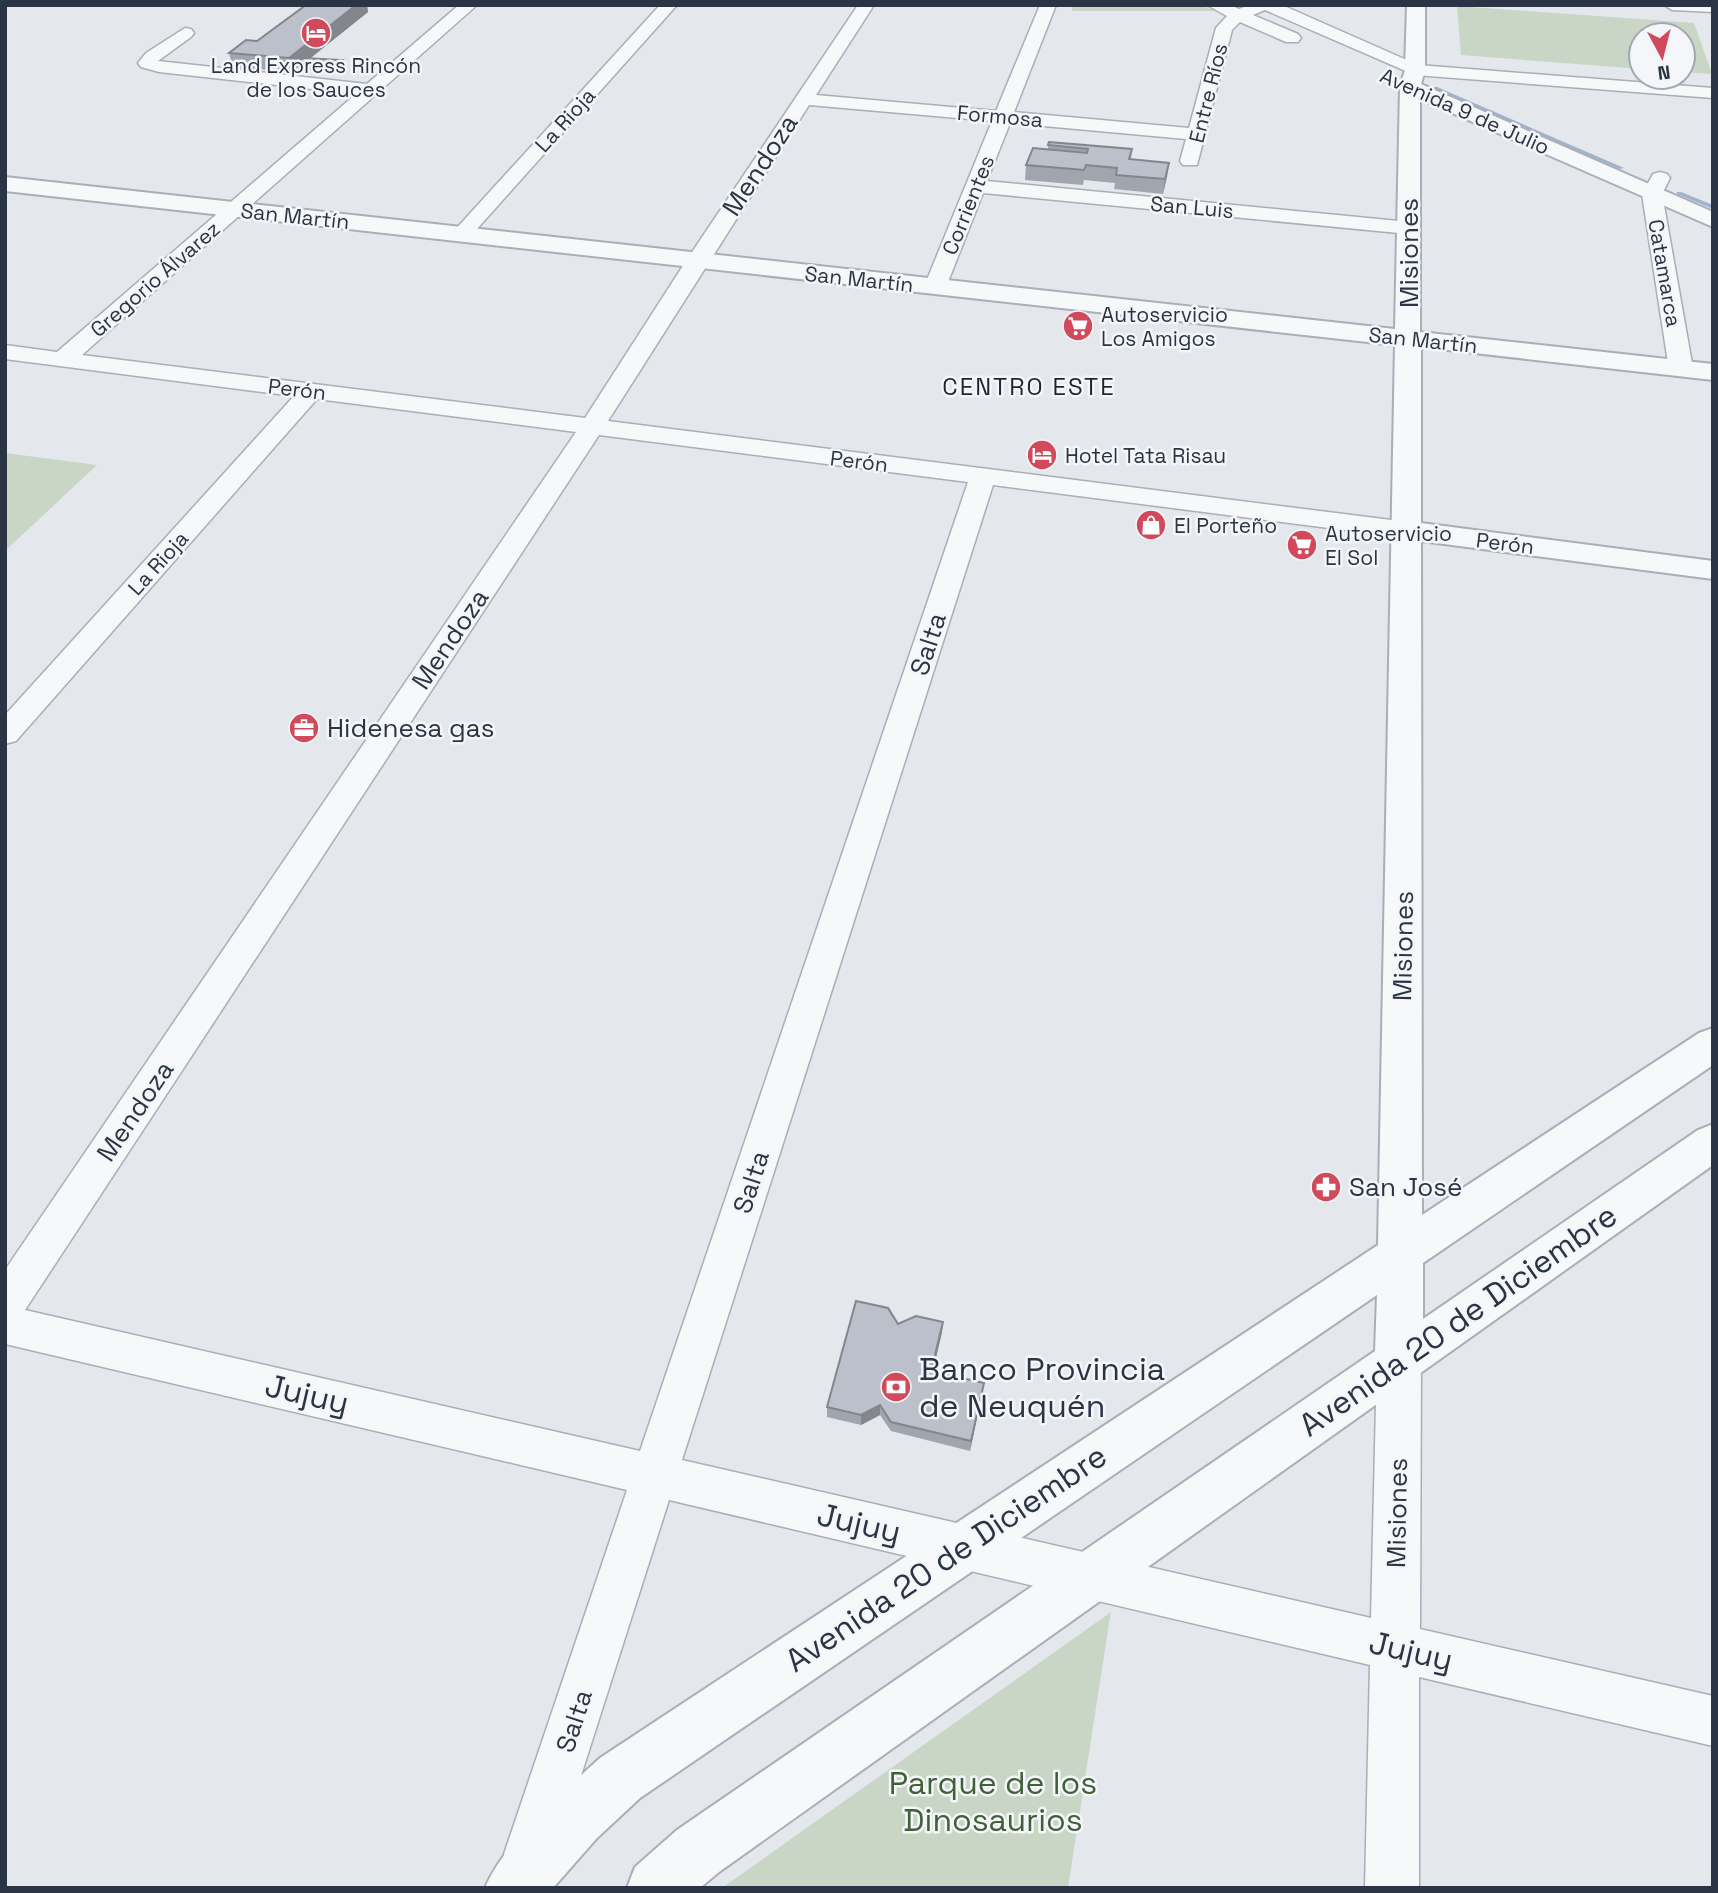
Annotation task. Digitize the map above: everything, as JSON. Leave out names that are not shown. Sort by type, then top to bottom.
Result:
[{"type":"street","name":"Gregorio Álvarez","points":[[63,359],[469,5]]},
{"type":"street","name":"La Rioja","points":[[461,235],[669,5]]},
{"type":"street","name":"Mendoza","points":[[5,1305],[592,427],[697,261],[866,5]]},
{"type":"street","name":"Corrientes","points":[[935,287],[1048,5]]},
{"type":"street","points":[[1215,5],[1312,46]]},
{"type":"street","name":"Entre Ríos","points":[[1190,161],[1224,28],[1238,15],[1265,5]]},
{"type":"street","name":"Avenida 9 de Julio","points":[[1265,5],[1404,78],[1656,186],[1713,220]]},
{"type":"street","name":"Misiones","points":[[1392,1888],[1407,530],[1409,228],[1404,78],[1416,5]]},
{"type":"street","points":[[1672,5],[1713,7]]},
{"type":"street","points":[[185,33],[147,63],[159,67],[371,90]]},
{"type":"street","points":[[1404,78],[1713,93]]},
{"type":"street","name":"Formosa","points":[[804,99],[1197,134]]},
{"type":"street","name":"San Martín","points":[[5,184],[1713,372]]},
{"type":"street","name":"San Luis","points":[[975,186],[1409,228]]},
{"type":"street","name":"Avenida 9 de Julio","points":[[1656,186],[1713,200]]},
{"type":"street","name":"Catamarca","points":[[1656,186],[1681,369]]},
{"type":"street","name":"Perón","points":[[5,352],[1713,570]]},
{"type":"street","name":"La Rioja","points":[[5,734],[311,391]]},
{"type":"street","name":"Salta","points":[[521,1884],[983,477]]},
{"type":"street","name":"Avenida 20 de Diciembre","points":[[521,1884],[577,1818],[620,1778],[1713,1044]]},
{"type":"street","name":"Avenida 20 de Diciembre","points":[[656,1888],[698,1851],[1713,1142]]},
{"type":"street","name":"Jujuy","points":[[5,1325],[1713,1721]]},
{"type":"green space","points":[[1073,5],[1201,5],[1215,11],[1072,11]]},
{"type":"green space","points":[[1457,6],[1666,21],[1627,21],[1627,68],[1461,55]]},
{"type":"green space","points":[[1697,32],[1712,74],[1697,73]]},
{"type":"green space","points":[[5,453],[97,465],[5,551]]},
{"type":"green space","name":"Parque de los Dinosaurios","points":[[1111,1612],[1068,1888],[722,1888]]},
{"type":"building","points":[[306,5],[356,5],[289,58],[229,53],[246,40],[257,41]]},
{"type":"building","points":[[303,58],[342,60],[330,69],[296,64]]},
{"type":"building","points":[[1049,142],[1132,149],[1129,159],[1169,163],[1165,179],[1116,175],[1117,168],[1086,165],[1084,170],[1026,165],[1033,148],[1087,153],[1088,149],[1048,145]]},
{"type":"building","name":"Banco Provincia de Neuquén","points":[[856,1301],[888,1308],[898,1324],[916,1316],[943,1322],[931,1371],[984,1383],[971,1441],[891,1422],[880,1405],[861,1415],[827,1407]]},
{"type":"waterway","points":[[1435,88],[1621,168]]},
{"type":"waterway","points":[[1679,193],[1713,207]]},
{"type":"place","name":"Land Express Rincón de los Sauces","points":[[316,33]]},
{"type":"place","name":"Autoservicio Los Amigos","points":[[1078,326]]},
{"type":"place","name":"Hotel Tata Risau","points":[[1042,455]]},
{"type":"place","name":"El Porteño","points":[[1151,525]]},
{"type":"place","name":"Autoservicio El Sol","points":[[1302,545]]},
{"type":"place","name":"Hidenesa gas","points":[[304,728]]},
{"type":"place","name":"San José","points":[[1326,1187]]},
{"type":"place","name":"Banco Provincia de Neuquén","points":[[896,1387]]},
{"type":"district","name":"CENTRO ESTE","points":[[1029,386]]}]
